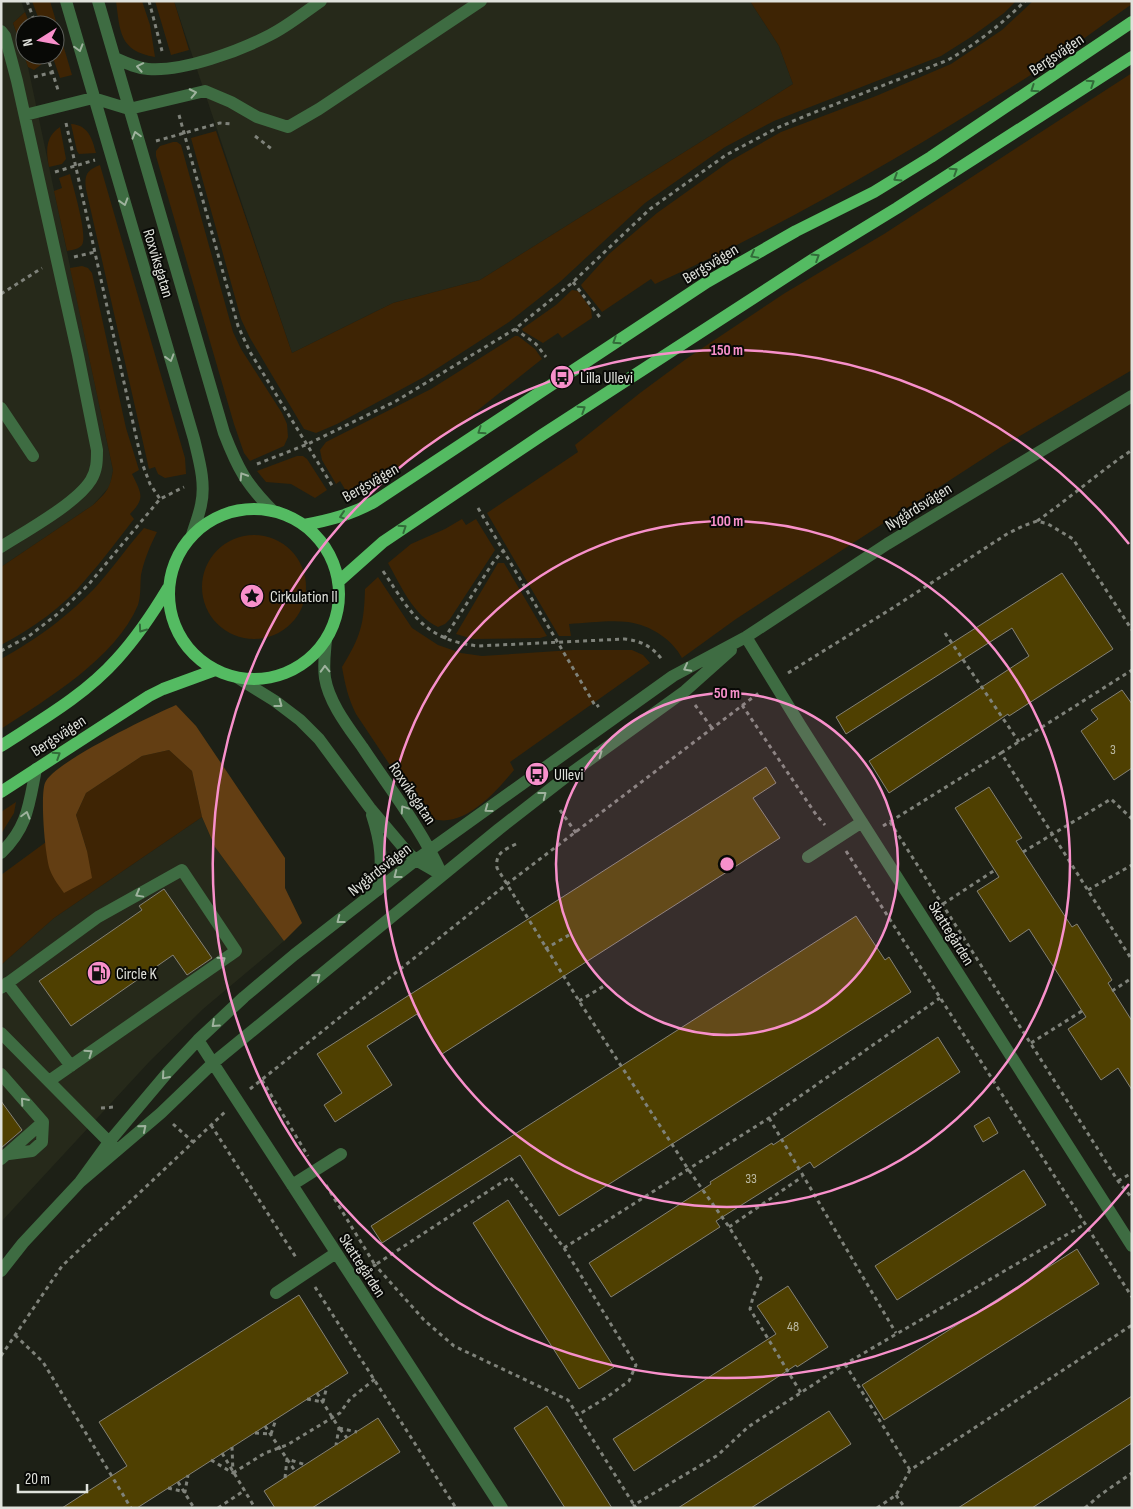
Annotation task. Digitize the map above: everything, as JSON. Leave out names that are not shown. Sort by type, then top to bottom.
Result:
[{"type":"main road","name":"Bergsvägen","points":[[304,525],[339,518],[356,512],[374,502],[707,282],[796,231],[874,192],[931,157],[1132,22]]},
{"type":"main road","points":[[338,582],[383,542],[542,435],[807,263],[897,208],[1132,57]]},
{"type":"main road","points":[[251,509],[273,511],[304,525],[327,550],[334,565],[338,582],[337,612],[326,640],[316,653],[303,664],[288,672],[272,678],[255,680],[238,678],[215,670],[199,659],[185,645],[175,627],[170,608],[168,588],[172,569],[180,551],[192,535],[209,521],[230,512],[251,509]]},
{"type":"main road","name":"Bergsvägen","points":[[1,746],[70,701],[116,661],[141,631],[168,588]]},
{"type":"main road","name":"Bergsvägen","points":[[1,792],[149,696],[215,670]]},
{"type":"street","name":"Roxviksgatan","points":[[66,1],[194,439],[203,488],[201,504],[192,535]]},
{"type":"street","name":"Roxviksgatan","points":[[98,1],[224,433],[242,475],[255,493],[273,511]]},
{"type":"street","points":[[115,58],[133,66],[149,69],[188,65],[218,57],[270,35],[321,1]]},
{"type":"street","points":[[25,114],[93,98],[129,109],[205,91],[231,102],[256,117],[288,127],[320,109],[481,1]]},
{"type":"street","points":[[1,30],[8,45],[25,114],[97,450],[97,465],[92,478],[84,490],[1,547]]},
{"type":"street","name":"Nygårdsvägen","points":[[1,1271],[24,1243],[113,1146],[168,1072],[198,1040],[244,997],[416,860],[673,676],[746,637],[887,544],[1132,397]]},
{"type":"street","points":[[1,408],[33,456]]},
{"type":"street","name":"Nygårdsvägen","points":[[113,1146],[161,1112],[213,1063],[442,875],[567,776],[685,692],[746,637]]},
{"type":"street","name":"Skattegården","points":[[746,637],[1132,1246]]},
{"type":"street","name":"Roxviksgatan","points":[[326,640],[325,678],[330,694],[352,732],[431,850],[442,875]]},
{"type":"street","points":[[238,678],[275,700],[300,720],[319,739],[370,808],[416,860],[442,875]]},
{"type":"street","points":[[1,853],[12,843],[22,826],[36,769]]},
{"type":"street","points":[[370,808],[381,849],[378,890]]},
{"type":"street","points":[[808,857],[838,838],[866,828]]},
{"type":"street","points":[[49,1081],[71,1066],[236,951],[182,870],[98,917],[4,986],[71,1066]]},
{"type":"street","points":[[1,1033],[113,1146]]},
{"type":"street","name":"Skattegården","points":[[198,1040],[502,1508]]},
{"type":"street","points":[[1,1074],[43,1122],[5,1156]]},
{"type":"street","points":[[292,1185],[341,1154]]},
{"type":"street","points":[[276,1292],[336,1253]]},
{"type":"path","points":[[27,1],[32,15]]},
{"type":"path","points":[[148,1],[166,68]]},
{"type":"path","points":[[254,466],[308,444],[396,401],[515,329],[573,282],[650,209],[726,155],[777,128],[805,116],[948,60],[968,48],[1009,17],[1025,1]]},
{"type":"path","points":[[174,97],[238,326],[250,352],[308,444],[333,488]]},
{"type":"path","points":[[76,166],[142,464],[150,484],[160,499]]},
{"type":"path","points":[[573,282],[602,320]]},
{"type":"path","points":[[515,329],[536,344],[546,357]]},
{"type":"path","points":[[1,1356],[62,1266],[237,1100],[507,884],[773,682],[890,610],[1007,534],[1038,521],[1106,467],[1132,450]]},
{"type":"path","points":[[1,651],[29,636],[60,612],[89,584],[160,499],[184,487]]},
{"type":"path","points":[[478,508],[596,707],[602,704]]},
{"type":"path","points":[[1038,521],[1048,524],[1073,540],[1132,630]]},
{"type":"path","points":[[444,639],[494,561],[504,550]]},
{"type":"path","points":[[383,571],[409,611],[424,627],[444,639],[478,646],[635,640],[650,647],[658,654],[673,676]]},
{"type":"path","points":[[945,633],[1018,742]]},
{"type":"path","points":[[656,666],[663,661]]},
{"type":"path","points":[[866,828],[890,822],[1132,670]]},
{"type":"path","points":[[685,692],[712,728]]},
{"type":"path","points":[[742,705],[817,816],[838,838],[1132,1297]]},
{"type":"path","points":[[1001,753],[1132,960]]},
{"type":"path","points":[[1023,852],[1052,833],[1112,800],[1132,819]]},
{"type":"path","points":[[560,810],[576,833]]},
{"type":"path","points":[[890,822],[1118,1182],[1132,1198]]},
{"type":"path","points":[[516,844],[498,854],[496,868],[579,1001],[761,1278],[750,1309],[801,1392]]},
{"type":"path","points":[[1088,890],[1132,865]]},
{"type":"path","points":[[943,904],[995,870]]},
{"type":"path","points":[[545,948],[569,935]]},
{"type":"path","points":[[1112,991],[1132,978]]},
{"type":"path","points":[[579,1001],[604,986]]},
{"type":"path","points":[[564,1248],[768,1118],[940,998]]},
{"type":"path","points":[[1031,1043],[1082,1011]]},
{"type":"path","points":[[262,1080],[375,1264],[424,1320],[454,1346],[568,1400],[635,1507],[718,1455],[748,1427],[801,1392],[896,1334],[1085,1224]]},
{"type":"path","points":[[768,1118],[896,1334]]},
{"type":"path","points":[[211,1125],[456,1508]]},
{"type":"path","points":[[1118,1182],[1132,1173]]},
{"type":"path","points":[[729,1227],[802,1177]]},
{"type":"path","points":[[353,1279],[510,1178],[564,1248],[636,1365],[628,1380],[607,1397],[578,1415]]},
{"type":"path","points":[[877,1508],[896,1495],[910,1470],[1132,1325]]},
{"type":"path","points":[[15,1335],[43,1362],[131,1508]]},
{"type":"path","points":[[846,1364],[910,1470]]},
{"type":"path","points":[[233,1473],[264,1453],[287,1445],[340,1413],[350,1399],[375,1380]]},
{"type":"path","points":[[323,1402],[327,1386]]},
{"type":"path","points":[[317,1393],[346,1438]]},
{"type":"path","points":[[307,1400],[323,1402]]},
{"type":"path","points":[[271,1434],[276,1419]]},
{"type":"path","points":[[265,1426],[295,1471]]},
{"type":"path","points":[[339,1428],[357,1432]]},
{"type":"path","points":[[336,1445],[339,1428]]},
{"type":"path","points":[[255,1433],[271,1434]]},
{"type":"path","points":[[232,1447],[233,1473]]},
{"type":"path","points":[[222,1454],[255,1508]]},
{"type":"path","points":[[288,1459],[306,1464]]},
{"type":"path","points":[[285,1478],[288,1459]]},
{"type":"path","points":[[212,1460],[233,1473]]},
{"type":"path","points":[[1085,1508],[1132,1473]]},
{"type":"path","points":[[185,1492],[188,1475]]},
{"type":"path","points":[[178,1482],[194,1508]]},
{"type":"path","points":[[168,1488],[185,1492]]},
{"type":"path","points":[[218,1508],[245,1490]]},
{"type":"path","points":[[896,1495],[905,1508]]},
{"type":"shaded area","points":[[1,1],[21,1],[25,12],[22,15],[15,15],[13,23],[15,29],[15,65],[27,65],[28,67],[113,470],[110,486],[93,505],[1,567]]},
{"type":"shaded area","points":[[32,1],[50,1],[54,15],[37,15]]},
{"type":"shaded area","points":[[116,1],[142,1],[150,25],[155,57],[134,50],[128,45],[121,30]]},
{"type":"shaded area","points":[[155,1],[174,1],[189,50],[171,55]]},
{"type":"shaded area","points":[[174,1],[750,1],[779,46],[793,84],[480,280],[393,303],[292,353]]},
{"type":"shaded area","points":[[750,1],[1016,1],[1004,13],[941,56],[774,121],[725,147],[645,203],[561,281],[509,322],[424,377],[337,424],[316,433],[304,429],[250,338],[241,319],[191,138],[216,131],[292,353],[393,303],[480,280],[793,84],[779,46]]},
{"type":"shaded area","points":[[1033,1],[1132,1],[1132,4],[1042,68],[984,105],[799,213],[655,284],[651,279],[602,312],[582,287],[581,285],[609,254],[657,213],[730,161],[781,132],[876,96],[951,64],[1002,30]]},
{"type":"shaded area","points":[[65,51],[72,75],[60,78],[55,65],[65,65]]},
{"type":"shaded area","points":[[27,65],[41,65],[34,70]]},
{"type":"shaded area","points":[[1132,73],[1132,370],[1001,447],[736,619],[682,658],[678,651],[660,634],[644,626],[628,622],[606,621],[569,624],[571,636],[559,636],[487,513],[578,452],[575,445],[686,359],[785,293],[884,234]]},
{"type":"shaded area","points":[[71,124],[82,127],[88,133],[96,153],[79,154]]},
{"type":"shaded area","points":[[60,127],[66,159],[62,164],[49,167],[47,155],[49,140]]},
{"type":"shaded area","points":[[173,142],[181,145],[233,332],[241,349],[287,424],[288,437],[284,446],[250,461],[244,453],[234,424],[156,156],[156,151],[160,146]]},
{"type":"shaded area","points":[[100,165],[185,458],[186,474],[165,478],[158,474],[155,467],[149,469],[86,189],[87,174]]},
{"type":"shaded area","points":[[70,174],[82,222],[83,240],[81,246],[67,251],[54,191],[62,188],[59,178]]},
{"type":"shaded area","points":[[82,266],[88,268],[92,273],[126,428],[139,470],[132,474],[140,491],[140,499],[130,514],[134,519],[68,599],[47,616],[1,645],[1,567],[93,505],[107,490],[112,476],[113,470],[70,268]]},
{"type":"shaded area","points":[[572,290],[578,291],[591,309],[592,318],[562,338],[558,333],[543,343],[523,331],[522,329],[556,305]]},
{"type":"shaded area","points":[[515,336],[518,336],[535,349],[542,359],[453,430],[403,465],[349,496],[340,481],[336,484],[322,460],[320,450],[326,442],[431,389]]},
{"type":"shaded area","points":[[297,456],[303,456],[307,459],[327,490],[315,498],[291,484],[266,482],[257,471]]},
{"type":"shaded area","points":[[462,519],[466,525],[476,519],[495,550],[450,619],[438,627],[429,622],[415,608],[388,563],[411,544]]},
{"type":"shaded area","points":[[144,528],[157,532],[142,569],[138,605],[128,624],[114,643],[78,676],[59,691],[1,729],[1,659],[50,628],[93,590]]},
{"type":"shaded area","points":[[254,535],[274,539],[291,550],[302,567],[306,587],[302,607],[291,624],[274,635],[254,639],[234,635],[217,624],[206,607],[202,587],[206,567],[217,550],[234,539]]},
{"type":"shaded area","points":[[498,563],[504,563],[547,636],[540,638],[473,639],[456,634]]},
{"type":"shaded area","points":[[378,577],[412,628],[438,645],[461,653],[482,656],[573,650],[632,650],[643,655],[650,663],[510,762],[514,770],[489,798],[479,806],[457,818],[445,820],[431,818],[420,810],[356,714],[344,679],[342,667],[360,630],[364,612],[365,589]]},
{"type":"shaded area","points":[[176,705],[196,726],[285,858],[285,888],[302,923],[284,941],[215,847],[202,817],[192,771],[169,750],[142,756],[86,793],[76,815],[87,851],[92,878],[64,893],[51,873],[46,853],[44,826],[43,800],[45,783],[52,774],[83,752]]},
{"type":"shaded area","points":[[169,750],[192,771],[202,817],[54,918],[1,965],[1,875],[46,842],[50,869],[87,851],[76,815],[86,793],[142,756]]},
{"type":"shaded area","points":[[16,802],[14,813],[1,834],[1,812]]},
{"type":"shaded area","points":[[202,817],[215,847],[284,941],[203,1009],[150,1061],[1,1222],[1,965],[54,918]]},
{"type":"building","points":[[1062,573],[1113,649],[1009,716],[1008,714],[889,793],[869,761],[1029,656],[1012,628],[846,734],[836,717]]},
{"type":"building","points":[[1122,690],[1132,704],[1132,768],[1114,780],[1081,731],[1098,719],[1091,710]]},
{"type":"building","points":[[766,767],[776,783],[753,798],[780,838],[442,1054],[417,1014],[367,1046],[392,1085],[335,1122],[324,1105],[342,1093],[317,1054]]},
{"type":"building","points":[[989,787],[1022,838],[1016,841],[1072,927],[1077,924],[1112,980],[1108,983],[1132,1021],[1132,1090],[1118,1068],[1101,1080],[1068,1029],[1086,1017],[1029,929],[1010,942],[977,891],[999,877],[955,808]]},
{"type":"building","name":"Circle K","points":[[164,889],[212,958],[187,975],[173,955],[71,1026],[39,981],[142,910],[139,906]]},
{"type":"building","points":[[856,916],[885,960],[889,957],[911,992],[559,1216],[520,1155],[382,1243],[371,1226]]},
{"type":"building","points":[[938,1037],[960,1072],[814,1168],[810,1162],[716,1221],[720,1227],[611,1297],[589,1263],[711,1184],[710,1182],[772,1143],[773,1145]]},
{"type":"building","points":[[1,1101],[22,1130],[1,1148]]},
{"type":"building","points":[[989,1117],[998,1133],[983,1142],[974,1126]]},
{"type":"building","points":[[1024,1170],[1046,1205],[897,1300],[875,1266]]},
{"type":"building","points":[[508,1200],[614,1367],[579,1389],[473,1223]]},
{"type":"building","points":[[1077,1249],[1099,1284],[884,1420],[862,1385]]},
{"type":"building","points":[[788,1286],[828,1347],[797,1367],[796,1365],[634,1471],[613,1439],[776,1334],[757,1306]]},
{"type":"building","points":[[299,1295],[348,1373],[137,1508],[62,1508],[127,1466],[99,1422]]},
{"type":"building","points":[[1132,1396],[1132,1443],[1032,1508],[958,1508]]},
{"type":"building","points":[[547,1406],[612,1508],[565,1508],[514,1428]]},
{"type":"building","points":[[829,1411],[851,1444],[751,1508],[678,1508]]},
{"type":"building","points":[[378,1418],[400,1452],[312,1508],[275,1508],[264,1491]]},
{"type":"place","name":"Lilla Ullevi","points":[[562,377]]},
{"type":"place","name":"Cirkulation II","points":[[252,596]]},
{"type":"place","name":"Ullevi","points":[[537,774]]},
{"type":"place","name":"Circle K","points":[[99,973]]}]
